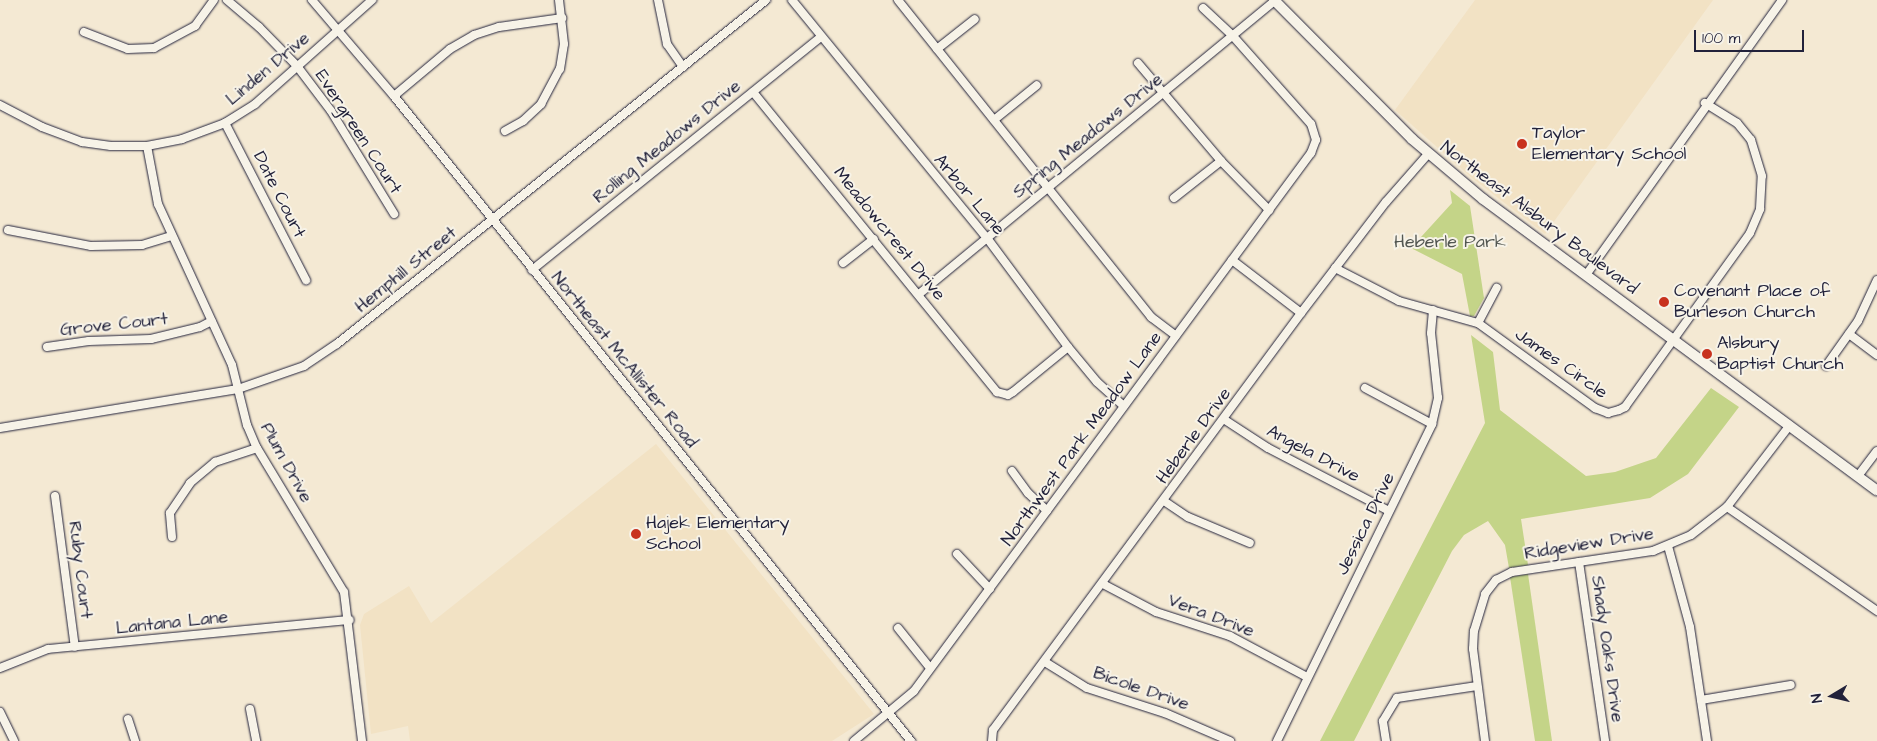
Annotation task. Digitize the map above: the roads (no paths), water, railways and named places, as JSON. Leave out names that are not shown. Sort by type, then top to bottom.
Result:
[{"type":"main road","name":"Northeast Alsbury Boulevard","points":[[1275,0],[1428,154],[1674,341],[1877,490]]},
{"type":"street","points":[[84,32],[128,49],[154,48],[195,26],[214,0]]},
{"type":"street","name":"Evergreen Court","points":[[227,0],[259,27],[297,66],[331,111],[394,214]]},
{"type":"street","name":"Northeast McAllister Road","points":[[312,0],[340,29],[911,741]]},
{"type":"street","name":"Linden Drive","points":[[0,105],[42,127],[82,142],[111,146],[147,146],[182,139],[225,123],[255,104],[372,0]]},
{"type":"street","points":[[505,131],[523,121],[541,104],[552,88],[560,69],[564,44],[559,0]]},
{"type":"street","points":[[658,0],[667,44],[683,68]]},
{"type":"street","name":"Hemphill Street","points":[[0,428],[238,389],[284,375],[322,355],[766,0]]},
{"type":"street","name":"Arbor Lane","points":[[792,0],[820,38],[987,238],[1068,347],[1097,382],[1124,406]]},
{"type":"street","points":[[898,0],[1151,317],[1176,336]]},
{"type":"street","name":"Spring Meadows Drive","points":[[919,294],[1275,0]]},
{"type":"street","points":[[1586,275],[1705,103],[1782,0]]},
{"type":"street","points":[[1203,8],[1233,36]]},
{"type":"street","points":[[394,96],[450,49],[474,35],[499,27],[562,18]]},
{"type":"street","points":[[937,49],[975,19]]},
{"type":"street","name":"Northwest Park Meadow Lane","points":[[854,741],[890,714],[914,690],[1311,152],[1316,140],[1311,124],[1233,36]]},
{"type":"street","name":"Rolling Meadows Drive","points":[[532,270],[820,38]]},
{"type":"street","points":[[1138,63],[1162,94],[1269,210]]},
{"type":"street","points":[[994,120],[1037,85]]},
{"type":"street","name":"Meadowcrest Drive","points":[[754,92],[1002,394],[1013,392],[1068,347]]},
{"type":"street","name":"James Circle","points":[[1336,268],[1399,301],[1478,323],[1595,408],[1608,413],[1625,407],[1750,233],[1762,196],[1762,176],[1751,140],[1737,123],[1705,103]]},
{"type":"street","name":"Date Court","points":[[225,123],[306,280]]},
{"type":"street","name":"Plum Drive","points":[[147,146],[153,190],[172,236],[232,365],[257,448],[339,581],[350,620],[362,741]]},
{"type":"street","name":"Heberle Drive","points":[[992,740],[993,730],[1224,420],[1301,313],[1428,154]]},
{"type":"street","points":[[1174,198],[1222,161]]},
{"type":"street","points":[[8,230],[91,246],[142,245],[172,236]]},
{"type":"street","points":[[843,263],[874,239]]},
{"type":"street","points":[[1232,260],[1301,313]]},
{"type":"street","points":[[1826,366],[1850,334],[1877,280]]},
{"type":"street","points":[[1478,323],[1497,288]]},
{"type":"street","name":"Jessica Drive","points":[[1277,741],[1432,424],[1438,398],[1431,333],[1433,310]]},
{"type":"street","name":"Grove Court","points":[[47,347],[89,341],[150,339],[200,327],[212,321]]},
{"type":"street","points":[[1850,334],[1877,355]]},
{"type":"street","points":[[1365,388],[1432,424]]},
{"type":"street","name":"Angela Drive","points":[[1224,420],[1268,448],[1389,511]]},
{"type":"street","name":"Ridgeview Drive","points":[[1485,741],[1472,649],[1485,594],[1504,574],[1668,546],[1691,535],[1727,507],[1790,425]]},
{"type":"street","points":[[172,536],[170,513],[190,483],[215,462],[257,448]]},
{"type":"street","points":[[1858,476],[1877,451]]},
{"type":"street","points":[[1012,471],[1028,493],[1047,511]]},
{"type":"street","name":"Ruby Court","points":[[55,496],[75,647]]},
{"type":"street","points":[[1164,501],[1188,517],[1250,543]]},
{"type":"street","points":[[1727,507],[1877,611]]},
{"type":"street","points":[[1668,546],[1690,627],[1707,741]]},
{"type":"street","points":[[957,554],[990,589]]},
{"type":"street","name":"Shady Oaks Drive","points":[[1579,562],[1605,741]]},
{"type":"street","name":"Vera Drive","points":[[1102,584],[1156,612],[1230,636],[1307,678]]},
{"type":"street","name":"Lantana Lane","points":[[0,668],[34,653],[75,647],[350,620]]},
{"type":"street","points":[[898,628],[930,668]]},
{"type":"street","name":"Bicole Drive","points":[[1045,662],[1087,688],[1165,712],[1230,741]]},
{"type":"street","points":[[1701,700],[1790,685]]},
{"type":"street","points":[[1386,741],[1383,721],[1387,711],[1397,698],[1477,686]]},
{"type":"street","points":[[250,709],[256,741]]},
{"type":"street","points":[[0,712],[14,741]]},
{"type":"street","points":[[128,719],[136,741]]},
{"type":"place","name":"Taylor Elementary School","points":[[1522,144]]},
{"type":"place","name":"Covenant Place of Burleson Church","points":[[1664,302]]},
{"type":"place","name":"Alsbury Baptist Church","points":[[1707,354]]},
{"type":"place","name":"Hajek Elementary School","points":[[636,534]]},
{"type":"park label","name":"Heberle Park","points":[[1450,242]]}]
